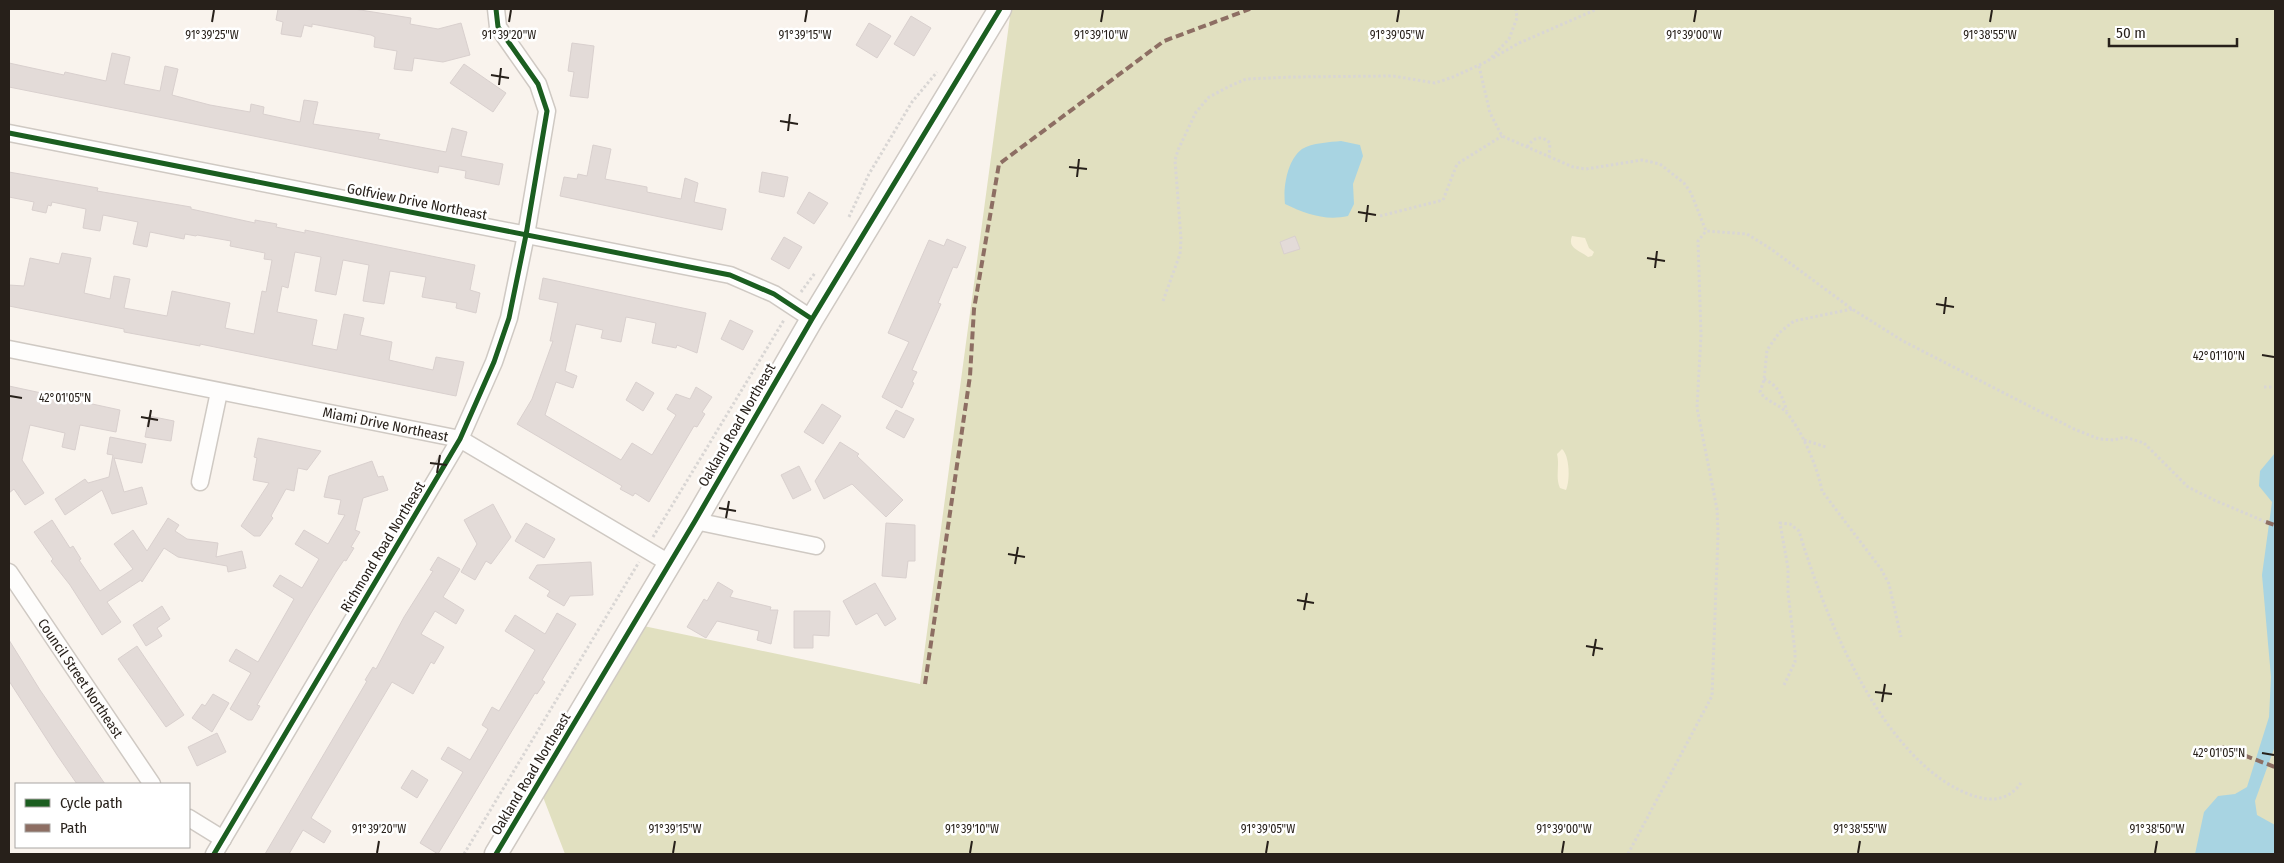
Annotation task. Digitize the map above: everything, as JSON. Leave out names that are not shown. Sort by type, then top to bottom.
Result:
[{"type":"main road","name":"Oakland Road Northeast","points":[[496,854],[695,521],[812,318],[1000,9]]},
{"type":"street","name":"Richmond Road Northeast","points":[[214,854],[460,439],[494,362],[509,318],[526,235],[547,111],[538,84],[498,27],[496,9]]},
{"type":"street","name":"Golfview Drive Northeast","points":[[9,133],[730,275],[774,294],[812,318]]},
{"type":"street","name":"Miami Drive Northeast","points":[[9,348],[219,392],[460,439],[670,563]]},
{"type":"street","points":[[200,482],[219,392]]},
{"type":"street","points":[[695,521],[816,546]]},
{"type":"street","name":"Council Street Northeast","points":[[9,572],[151,783]]},
{"type":"street","points":[[190,819],[223,840]]},
{"type":"path","points":[[1488,61],[1509,39],[1517,18],[1516,9]]},
{"type":"path","points":[[1163,301],[1180,254],[1175,160],[1196,112],[1209,97],[1246,80],[1393,76],[1435,83],[1479,66],[1519,44],[1597,9]]},
{"type":"path","points":[[848,226],[849,216],[869,174],[912,102],[941,65]]},
{"type":"path","points":[[1479,66],[1490,113],[1502,136],[1573,167],[1586,169],[1642,160],[1660,164],[1684,183],[1691,193],[1706,231]]},
{"type":"path","points":[[1380,216],[1443,200],[1458,164],[1502,136]]},
{"type":"path","points":[[1527,148],[1532,140],[1537,138],[1547,140],[1550,143],[1549,157]]},
{"type":"path","points":[[1706,231],[1747,234],[1771,249],[1852,309],[1903,341],[2074,430],[2099,439],[2114,440],[2125,437],[2144,443],[2188,487],[2266,522]]},
{"type":"path","points":[[1628,854],[1712,696],[1718,534],[1717,508],[1698,408],[1701,335],[1698,241],[1706,231]]},
{"type":"path","points":[[798,296],[816,272]]},
{"type":"path","points":[[1788,414],[1782,408],[1764,398],[1760,392],[1764,379],[1767,350],[1779,333],[1794,321],[1852,309]]},
{"type":"path","points":[[652,539],[786,315]]},
{"type":"path","points":[[1764,379],[1774,383],[1779,390],[1788,414],[1803,440],[1820,479],[1822,491],[1881,569],[1889,584],[1901,637]]},
{"type":"path","points":[[2264,388],[2275,387]]},
{"type":"path","points":[[1803,440],[1826,447]]},
{"type":"path","points":[[1784,685],[1794,662],[1795,652],[1788,592],[1788,568],[1780,523],[1790,524],[1799,531],[1820,598],[1841,646],[1894,733],[1910,753],[1955,789],[1982,799],[2000,799],[2010,795],[2021,783]]},
{"type":"path","points":[[464,854],[642,557]]},
{"type":"green space","points":[[1011,9],[2275,9],[2275,854],[565,854],[543,797],[634,624],[920,684]]},
{"type":"sand","points":[[1572,236],[1585,238],[1589,248],[1594,252],[1592,256],[1588,257],[1573,247],[1571,244]]},
{"type":"sand","points":[[1562,449],[1567,457],[1568,481],[1566,490],[1560,488],[1558,480],[1557,454]]},
{"type":"water","points":[[1341,141],[1360,145],[1363,156],[1353,184],[1354,204],[1348,216],[1331,218],[1316,216],[1285,204],[1287,175],[1297,154],[1302,149],[1311,145]]},
{"type":"water","points":[[2275,453],[2275,746],[2255,801],[2257,815],[2275,825],[2275,854],[2195,854],[2204,812],[2218,796],[2235,794],[2247,787],[2269,717],[2271,677],[2262,575],[2272,502],[2259,486],[2260,471]]},
{"type":"building","points":[[278,9],[354,9],[411,18],[410,24],[438,29],[461,23],[470,55],[443,62],[414,58],[412,71],[394,69],[397,51],[374,47],[375,37],[371,35],[312,24],[312,27],[304,25],[301,37],[281,34],[283,22],[276,20]]},
{"type":"building","points":[[911,16],[931,28],[914,56],[894,44]]},
{"type":"building","points":[[869,23],[891,36],[877,58],[856,45]]},
{"type":"building","points":[[572,43],[594,46],[588,98],[570,96],[574,72],[568,71]]},
{"type":"building","points":[[112,53],[130,57],[124,84],[160,91],[165,66],[178,69],[172,95],[210,105],[250,112],[251,104],[264,107],[263,114],[300,122],[304,100],[318,102],[313,124],[380,134],[378,139],[446,152],[452,128],[467,132],[461,156],[503,164],[499,185],[465,178],[466,171],[439,166],[438,173],[9,87],[9,63],[64,75],[65,72],[106,81]]},
{"type":"building","points":[[464,64],[506,93],[493,112],[450,83]]},
{"type":"building","points":[[593,145],[611,149],[605,179],[647,187],[647,192],[681,199],[685,178],[698,183],[694,202],[726,209],[722,230],[560,196],[564,177],[577,179],[578,174],[587,176]]},
{"type":"building","points":[[9,172],[98,188],[97,191],[191,207],[191,209],[255,223],[255,220],[277,224],[276,227],[305,233],[305,230],[475,265],[470,290],[480,293],[476,313],[456,308],[457,303],[422,297],[426,277],[390,271],[384,304],[363,301],[369,265],[343,260],[336,295],[315,291],[321,257],[295,252],[288,288],[282,286],[277,312],[317,320],[312,345],[337,350],[344,314],[364,318],[360,335],[392,342],[389,360],[433,370],[436,357],[464,362],[456,396],[200,344],[200,346],[124,332],[124,329],[9,306],[9,285],[24,286],[30,258],[59,264],[62,253],[91,258],[84,293],[110,299],[114,276],[130,279],[124,308],[167,316],[172,291],[230,303],[225,328],[254,334],[262,291],[266,292],[272,260],[264,259],[265,253],[230,246],[231,241],[197,235],[185,234],[184,239],[150,232],[147,247],[133,244],[138,222],[103,215],[100,231],[83,228],[86,209],[52,202],[51,206],[48,205],[46,213],[32,210],[34,202],[9,197]]},
{"type":"building","points":[[762,172],[788,177],[784,197],[759,192]]},
{"type":"building","points":[[809,192],[828,203],[814,224],[797,213]]},
{"type":"building","points":[[1295,236],[1300,249],[1284,254],[1280,242]]},
{"type":"building","points":[[784,237],[802,247],[789,269],[771,259]]},
{"type":"building","points":[[947,239],[966,247],[957,268],[953,267],[938,303],[941,304],[912,370],[917,372],[912,382],[914,383],[902,408],[882,397],[909,342],[888,333],[929,240],[944,246]]},
{"type":"building","points":[[543,278],[706,313],[697,353],[677,345],[676,348],[652,343],[656,323],[626,317],[621,342],[601,338],[603,330],[576,324],[565,371],[577,376],[573,388],[556,382],[545,415],[621,460],[632,443],[652,455],[676,415],[667,409],[676,394],[690,399],[696,387],[712,397],[702,412],[705,414],[697,427],[694,426],[649,502],[635,493],[633,496],[620,489],[622,486],[517,424],[532,399],[553,341],[550,341],[558,303],[539,299]]},
{"type":"building","points":[[730,320],[753,331],[743,350],[721,339]]},
{"type":"building","points":[[636,382],[654,393],[643,411],[626,400]]},
{"type":"building","points":[[9,386],[120,410],[116,432],[80,425],[75,450],[62,447],[65,433],[30,425],[22,460],[44,493],[25,505],[14,489],[9,493]]},
{"type":"building","points":[[822,404],[841,416],[823,444],[804,432]]},
{"type":"building","points":[[896,410],[914,419],[904,438],[886,428]]},
{"type":"building","points":[[149,416],[174,421],[171,441],[145,437]]},
{"type":"building","points":[[110,437],[146,444],[142,463],[114,458],[124,492],[142,487],[147,504],[112,514],[102,490],[65,515],[55,499],[85,479],[88,483],[109,477],[113,455],[107,454]]},
{"type":"building","points":[[258,438],[321,451],[307,470],[298,468],[294,491],[286,489],[271,516],[273,518],[260,536],[254,536],[241,526],[269,483],[253,480],[257,458],[254,457]]},
{"type":"building","points":[[840,442],[859,454],[857,456],[903,500],[886,517],[852,484],[824,499],[815,481]]},
{"type":"building","points":[[372,461],[378,477],[383,476],[388,490],[363,498],[355,530],[360,532],[351,547],[354,548],[336,572],[311,613],[257,705],[260,706],[252,720],[248,720],[230,709],[251,673],[229,661],[236,649],[258,662],[294,599],[273,586],[280,575],[302,588],[319,559],[295,544],[304,530],[328,544],[345,515],[338,514],[341,500],[324,497],[329,476]]},
{"type":"building","points":[[799,466],[811,490],[793,499],[781,475]]},
{"type":"building","points":[[493,504],[511,537],[491,564],[486,561],[475,580],[461,572],[477,544],[464,520]]},
{"type":"building","points":[[168,518],[179,525],[175,531],[187,539],[218,543],[216,557],[242,551],[246,568],[228,572],[227,566],[178,557],[164,548],[142,582],[141,580],[107,602],[121,622],[102,635],[70,585],[51,561],[53,559],[34,532],[52,520],[70,548],[73,546],[81,559],[79,560],[100,591],[133,569],[114,544],[133,530],[147,551]]},
{"type":"building","points":[[526,523],[555,539],[544,558],[515,541]]},
{"type":"building","points":[[886,523],[915,525],[915,561],[908,561],[906,578],[882,576]]},
{"type":"building","points":[[438,557],[460,569],[443,597],[464,610],[456,624],[435,611],[421,634],[444,647],[434,664],[431,662],[413,694],[392,682],[311,818],[331,831],[324,843],[303,830],[289,854],[265,854],[367,681],[365,680],[373,667],[376,669],[404,617],[433,571],[430,570]]},
{"type":"building","points":[[591,562],[593,595],[570,596],[564,606],[547,596],[550,591],[529,578],[537,565]]},
{"type":"building","points":[[718,582],[733,591],[730,597],[771,607],[770,610],[778,610],[771,644],[757,640],[759,631],[717,621],[706,638],[687,627],[704,599],[707,601]]},
{"type":"building","points":[[875,583],[896,619],[885,626],[877,613],[856,625],[843,601]]},
{"type":"building","points":[[162,606],[170,619],[157,628],[162,636],[146,646],[133,625]]},
{"type":"building","points":[[794,611],[830,611],[829,636],[813,635],[813,648],[794,648]]},
{"type":"building","points":[[557,613],[576,624],[542,680],[545,682],[537,694],[535,693],[438,854],[420,843],[463,772],[441,759],[448,747],[470,760],[488,729],[482,725],[492,707],[499,711],[535,650],[505,631],[515,615],[545,634]]},
{"type":"building","points":[[9,640],[40,690],[104,783],[76,783],[9,681]]},
{"type":"building","points":[[137,646],[184,715],[166,727],[118,659]]},
{"type":"building","points":[[213,694],[229,703],[212,732],[192,718],[202,704],[205,706]]},
{"type":"building","points":[[217,733],[226,752],[197,766],[188,747]]},
{"type":"building","points":[[412,770],[428,780],[417,798],[401,788]]},
{"type":"marked path","points":[[925,684],[970,376],[974,309],[999,164],[1164,41],[1250,9]]},
{"type":"marked path","points":[[2266,522],[2275,525]]},
{"type":"marked path","points":[[2222,747],[2275,767]]},
{"type":"cycle path","points":[[214,854],[460,439],[494,362],[509,318],[526,235],[547,111],[538,84],[498,27],[496,9]]},
{"type":"cycle path","points":[[496,854],[695,521],[812,319],[1000,9]]},
{"type":"cycle path","points":[[9,133],[730,275],[774,294],[812,319]]}]
